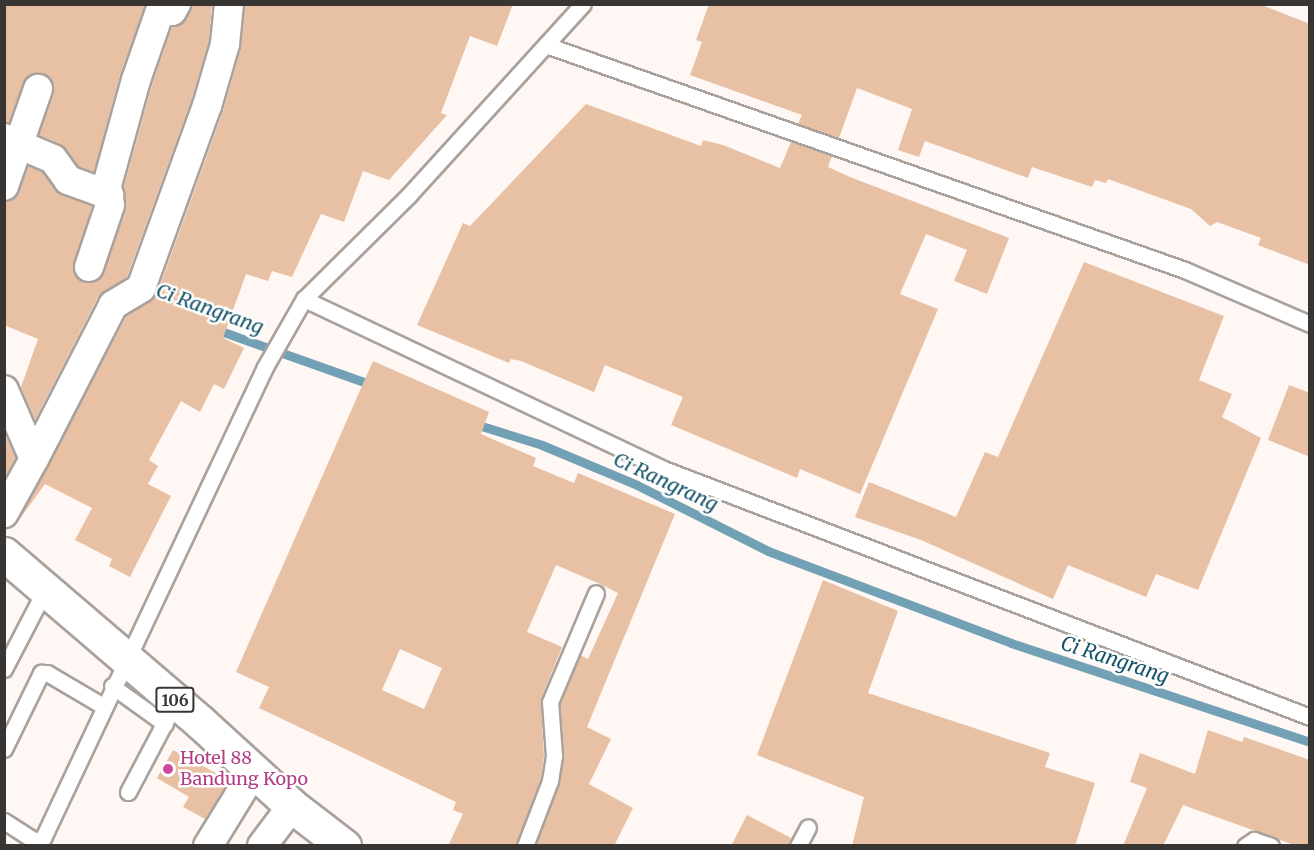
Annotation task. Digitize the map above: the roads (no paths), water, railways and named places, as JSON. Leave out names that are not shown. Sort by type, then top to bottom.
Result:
[{"type":"main road","name":"106","points":[[4,554],[46,588],[119,673],[254,771],[292,806],[344,846]]},
{"type":"street","points":[[88,267],[110,195],[107,185],[136,80],[159,14],[164,9],[172,11],[176,4]]},
{"type":"street","points":[[4,513],[113,305],[128,298],[207,106],[225,44],[229,4]]},
{"type":"street","points":[[4,186],[12,141],[38,89]]},
{"type":"street","points":[[12,141],[53,159],[68,180],[110,195]]},
{"type":"street","points":[[4,390],[34,459]]},
{"type":"street","points":[[208,846],[254,771]]},
{"type":"street","points":[[262,846],[292,806]]},
{"type":"lane","points":[[4,821],[34,841],[42,838],[282,332],[304,299],[409,195],[583,4]]},
{"type":"lane","points":[[546,45],[1185,270],[1310,324]]},
{"type":"lane","points":[[304,299],[661,468],[1310,717]]},
{"type":"lane","points":[[4,669],[46,588]]},
{"type":"lane","points":[[525,846],[543,806],[550,781],[554,756],[550,702],[596,593]]},
{"type":"lane","points":[[4,749],[41,673],[47,673],[103,706]]},
{"type":"lane","points":[[128,792],[170,712]]},
{"type":"lane","points":[[798,846],[808,827]]},
{"type":"lane","points":[[1245,846],[1254,840],[1271,846]]},
{"type":"waterway","name":"Ci Rangrang","points":[[215,329],[375,386]]},
{"type":"waterway","name":"Ci Rangrang","points":[[472,423],[542,445],[637,485],[768,551],[1011,643],[1310,742]]},
{"type":"place","name":"Hotel 88 Bandung Kopo","points":[[168,769]]}]
